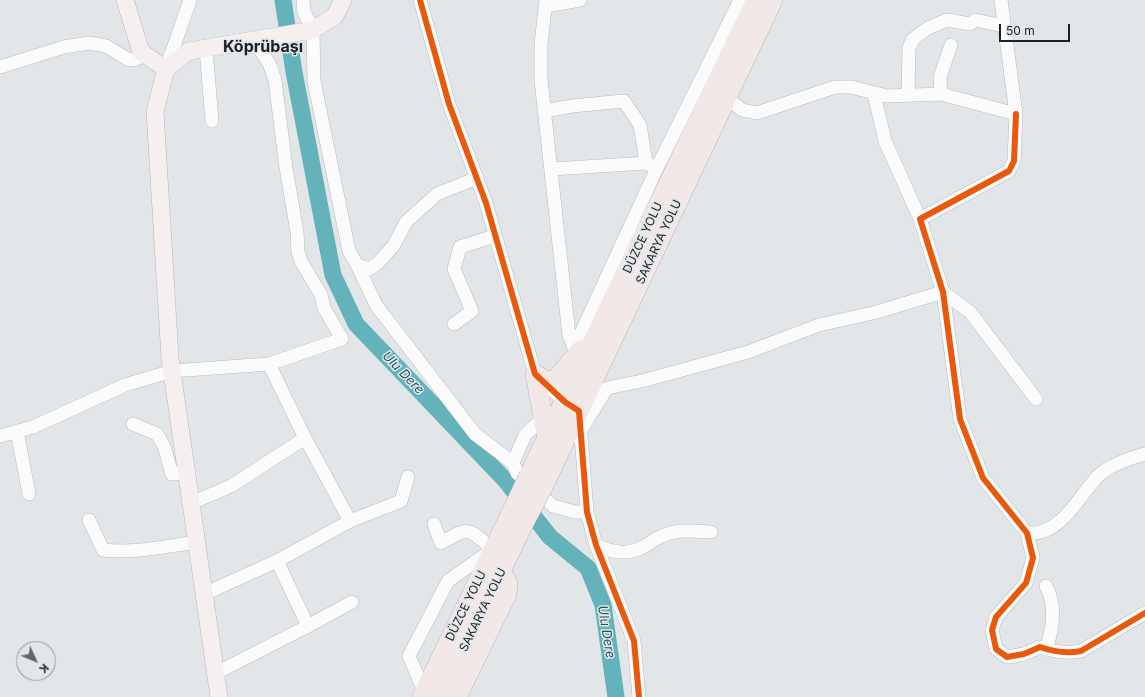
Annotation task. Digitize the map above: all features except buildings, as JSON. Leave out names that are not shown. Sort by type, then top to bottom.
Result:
[{"type":"highway","name":"SAKARYA YOLU","points":[[537,479],[572,406],[727,98],[774,0]]},
{"type":"highway","name":"DÜZCE YOLU","points":[[537,479],[547,438],[572,406],[576,359],[600,328],[743,1]]},
{"type":"highway","points":[[536,374],[547,381],[555,380],[576,359]]},
{"type":"highway","points":[[536,374],[547,438]]},
{"type":"highway","points":[[517,519],[537,479]]},
{"type":"highway","name":"SAKARYA YOLU","points":[[429,695],[501,571],[517,519]]},
{"type":"highway","name":"DÜZCE YOLU","points":[[429,695],[493,549],[517,519]]},
{"type":"highway","points":[[457,697],[507,594],[508,583],[501,571]]},
{"type":"main road","points":[[125,0],[141,52],[166,69]]},
{"type":"main road","points":[[219,697],[172,371],[155,111],[166,69],[189,51],[313,30],[335,16],[343,0]]},
{"type":"street","points":[[166,69],[190,0]]},
{"type":"street","points":[[303,0],[304,12],[313,30],[314,81],[349,251],[376,305],[475,434],[513,463],[517,473],[552,506],[575,512],[587,512]]},
{"type":"street","points":[[420,0],[450,104],[477,178],[536,374],[572,406],[581,430],[587,512],[596,545],[634,640],[638,697]]},
{"type":"street","points":[[576,359],[570,335],[541,80],[541,44],[546,3],[580,0]]},
{"type":"street","points":[[920,219],[1009,171],[1014,161],[1016,114],[1001,0]]},
{"type":"street","points":[[576,359],[651,166],[743,1]]},
{"type":"street","points":[[908,94],[909,48],[913,39],[928,28],[947,20],[970,24],[975,20],[1004,26]]},
{"type":"street","points":[[0,436],[46,421],[125,385],[172,371],[269,364],[342,339],[324,308],[321,295],[301,262],[298,252],[297,232],[286,168],[275,80],[261,40]]},
{"type":"street","points":[[0,67],[64,47],[89,43],[106,46],[129,60],[137,59],[141,52]]},
{"type":"street","points":[[941,94],[940,77],[951,45]]},
{"type":"street","points":[[206,49],[212,121]]},
{"type":"street","points":[[727,98],[742,110],[757,113],[835,87],[851,87],[874,94],[887,96],[908,94],[941,94],[1016,114]]},
{"type":"street","points":[[874,94],[884,141],[920,219],[943,292],[960,419],[967,441],[983,478],[1028,532],[1033,558],[1026,583],[996,617],[992,630],[996,649],[1007,657],[1024,654],[1040,647],[1058,652],[1071,653],[1081,651],[1145,612]]},
{"type":"street","points":[[545,111],[572,106],[624,100],[640,125],[651,166]]},
{"type":"street","points":[[552,169],[651,166]]},
{"type":"street","points":[[357,265],[369,269],[378,263],[394,245],[406,222],[437,194],[477,178]]},
{"type":"street","points":[[454,324],[472,311],[454,269],[460,247],[495,236]]},
{"type":"street","points":[[943,292],[970,312],[1036,399]]},
{"type":"street","points":[[581,430],[606,388],[642,381],[748,352],[819,325],[877,312],[943,292]]},
{"type":"street","points":[[269,364],[305,438],[350,521]]},
{"type":"street","points":[[513,463],[525,435],[543,418]]},
{"type":"street","points":[[133,424],[157,434],[164,446],[172,474],[187,473]]},
{"type":"street","points":[[17,431],[29,494]]},
{"type":"street","points":[[191,503],[231,486],[305,438]]},
{"type":"street","points":[[1028,532],[1037,534],[1052,529],[1099,475],[1128,459],[1145,454]]},
{"type":"street","points":[[204,594],[277,561],[350,521],[401,501],[408,477]]},
{"type":"street","points":[[89,520],[103,550],[120,553],[196,542]]},
{"type":"street","points":[[429,695],[409,656],[448,581],[493,549],[470,532],[461,531],[441,543],[434,524]]},
{"type":"street","points":[[596,545],[611,552],[625,552],[642,548],[662,536],[685,531],[711,532]]},
{"type":"street","points":[[277,561],[308,626]]},
{"type":"street","points":[[1046,586],[1052,597],[1052,621],[1046,649]]},
{"type":"street","points":[[216,673],[352,602]]},
{"type":"waterway","name":"Ulu Dere","points":[[283,0],[294,72],[333,275],[356,324],[506,481],[550,537],[588,568],[603,605],[616,697]]},
{"type":"cycle path","points":[[420,0],[449,104],[486,203],[535,374],[565,402],[579,411],[587,512],[596,545],[634,641],[639,697]]},
{"type":"cycle path","points":[[1016,114],[1014,161],[1009,171],[920,219],[943,292],[960,419],[983,478],[1027,533],[1033,558],[1026,583],[996,617],[992,630],[996,649],[1007,657],[1024,654],[1040,647],[1060,652],[1081,651],[1145,613]]},
{"type":"district","name":"Köprübaşı","points":[[263,47]]}]
